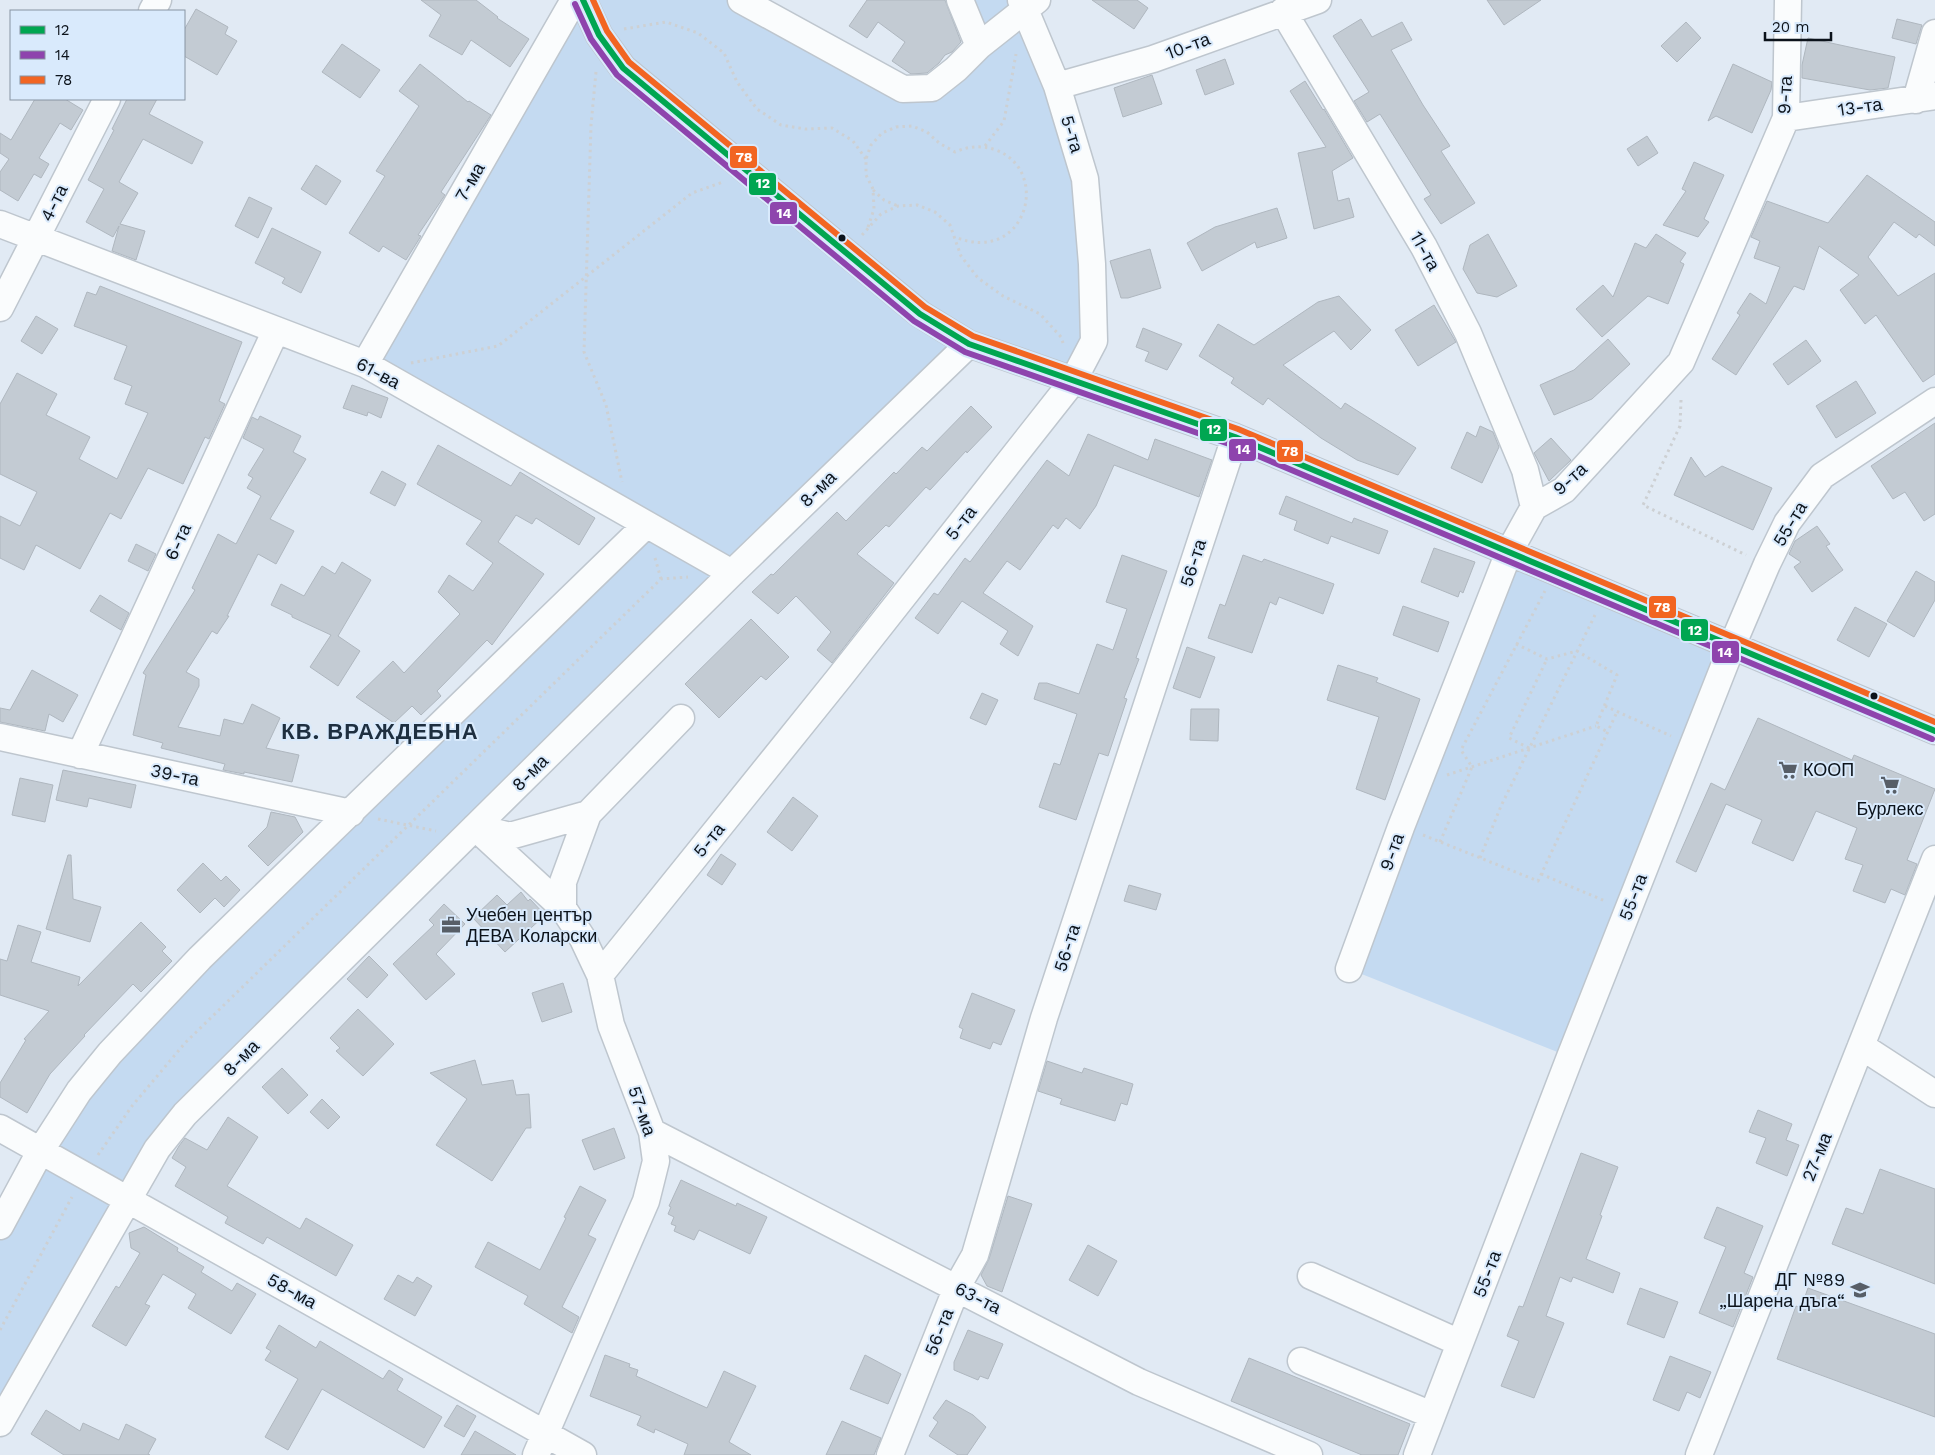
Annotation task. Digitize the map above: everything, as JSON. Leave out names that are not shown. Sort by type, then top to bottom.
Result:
[{"type":"street","name":"7-ма","points":[[365,364],[574,0]]},
{"type":"street","points":[[583,0],[599,35],[623,68],[920,314],[968,344],[1234,437],[1935,731]]},
{"type":"street","points":[[740,0],[903,89],[932,88],[956,69],[1027,3]]},
{"type":"street","points":[[960,0],[979,46]]},
{"type":"street","name":"10-та","points":[[1057,86],[1153,59],[1318,0]]},
{"type":"street","name":"9-та","points":[[1349,969],[1401,827],[1510,552],[1534,507],[1564,490],[1681,362],[1786,118],[1788,0]]},
{"type":"street","name":"5-та","points":[[600,975],[839,678],[1073,381],[1094,341],[1092,264],[1085,179],[1057,86],[1027,3]]},
{"type":"street","name":"11-та","points":[[1283,11],[1424,246],[1468,333],[1525,470],[1534,507]]},
{"type":"street","points":[[1925,98],[1935,33]]},
{"type":"street","name":"13-та","points":[[1786,118],[1925,98]]},
{"type":"street","name":"4-та","points":[[0,308],[106,100]]},
{"type":"street","name":"61-ва","points":[[0,224],[365,364],[732,573]]},
{"type":"street","name":"6-та","points":[[80,755],[276,330]]},
{"type":"street","name":"8-ма","points":[[0,1423],[157,1149],[185,1114],[732,573],[968,344]]},
{"type":"street","name":"55-та","points":[[1417,1455],[1732,646],[1767,564],[1788,523],[1822,476],[1935,400]]},
{"type":"street","name":"56-та","points":[[890,1455],[957,1287],[975,1254],[1044,1018],[1234,437]]},
{"type":"street","points":[[0,1226],[41,1150],[79,1091],[110,1054],[200,958],[351,814],[646,525]]},
{"type":"street","points":[[563,908],[563,882],[588,814],[681,718]]},
{"type":"street","name":"39-та","points":[[0,737],[351,814]]},
{"type":"street","points":[[475,827],[510,836],[588,814]]},
{"type":"street","name":"57-ма","points":[[475,827],[563,908],[583,939],[600,975],[611,1025],[652,1132],[656,1161],[646,1201],[541,1445]]},
{"type":"street","name":"27-ма","points":[[1699,1455],[1935,858]]},
{"type":"street","points":[[1861,1046],[1935,1094]]},
{"type":"street","name":"58-ма","points":[[0,1128],[128,1199],[541,1445],[583,1455]]},
{"type":"street","name":"63-та","points":[[652,1132],[1139,1382],[1309,1455]]},
{"type":"street","points":[[1311,1276],[1460,1343]]},
{"type":"street","points":[[1301,1361],[1432,1415]]},
{"type":"path","points":[[623,488],[606,405],[584,352],[591,125],[599,35],[634,26],[666,22],[698,33],[724,53],[737,82],[758,109],[780,124],[805,129],[832,128],[853,141],[866,159]]},
{"type":"path","points":[[985,146],[1004,121],[1018,46]]},
{"type":"path","points":[[898,206],[884,200],[873,189],[866,175],[866,159],[872,145],[882,133],[896,127],[912,126],[927,132],[939,143],[955,152],[966,147],[985,146],[1004,153],[1018,167],[1026,184],[1026,204],[1019,222],[1006,236],[988,243],[969,243],[955,237]]},
{"type":"path","points":[[407,363],[498,346],[692,193],[749,172]]},
{"type":"path","points":[[868,227],[874,209],[873,189]]},
{"type":"path","points":[[846,253],[881,214],[898,206],[917,205],[935,212],[950,225],[961,256],[978,278],[1003,296],[1040,314],[1061,337],[1073,381]]},
{"type":"path","points":[[1681,398],[1680,426],[1643,505],[1767,564]]},
{"type":"path","points":[[646,525],[661,579]]},
{"type":"path","points":[[1472,767],[1460,750],[1555,572]]},
{"type":"path","points":[[0,1330],[84,1174],[132,1106],[185,1043],[661,579],[732,573]]},
{"type":"path","points":[[1480,858],[1501,806],[1606,593]]},
{"type":"path","points":[[1516,644],[1547,659],[1577,650],[1616,674],[1596,726]]},
{"type":"path","points":[[1530,748],[1509,738],[1547,659]]},
{"type":"path","points":[[1605,706],[1693,746]]},
{"type":"path","points":[[1401,827],[1538,881],[1618,712]]},
{"type":"path","points":[[1418,784],[1596,726],[1608,732]]},
{"type":"path","points":[[1440,842],[1472,767]]},
{"type":"path","points":[[351,814],[450,834],[475,827]]},
{"type":"path","points":[[1541,874],[1628,911]]},
{"type":"shaded area","points":[[574,0],[741,0],[903,89],[979,46],[960,0],[1021,0],[1085,179],[1094,341],[1073,381],[968,344],[185,1114],[0,1423],[0,1226],[79,1091],[646,525],[365,364]]},
{"type":"shaded area","points":[[1509,552],[1732,646],[1570,1057],[1349,969]]},
{"type":"building","points":[[421,0],[476,0],[497,18],[529,39],[510,67],[471,40],[462,55],[429,36],[441,15]]},
{"type":"building","points":[[867,0],[945,0],[961,42],[927,73],[911,74],[892,61],[905,42],[878,22],[867,38],[849,26]]},
{"type":"building","points":[[1092,0],[1137,0],[1148,8],[1134,29]]},
{"type":"building","points":[[1487,0],[1541,0],[1504,25]]},
{"type":"building","points":[[196,9],[228,27],[225,34],[237,41],[217,75],[185,57],[185,28]]},
{"type":"building","points":[[1361,19],[1372,37],[1402,22],[1412,40],[1391,50],[1423,105],[1450,146],[1441,151],[1475,203],[1441,224],[1424,199],[1431,195],[1380,114],[1367,122],[1354,101],[1369,92],[1333,36]]},
{"type":"building","points":[[1897,19],[1922,25],[1916,44],[1892,38]]},
{"type":"building","points":[[1686,22],[1701,38],[1677,62],[1661,46]]},
{"type":"building","points":[[1808,38],[1895,57],[1888,88],[1870,90],[1802,78],[1802,65]]},
{"type":"building","points":[[342,44],[380,70],[360,98],[322,72]]},
{"type":"building","points":[[1225,59],[1234,84],[1205,95],[1196,70]]},
{"type":"building","points":[[420,64],[468,102],[491,115],[441,192],[445,195],[418,235],[421,236],[406,260],[383,246],[379,252],[349,233],[385,176],[376,171],[419,106],[399,91]]},
{"type":"building","points":[[1733,64],[1772,82],[1771,90],[1752,133],[1716,116],[1708,121]]},
{"type":"building","points":[[1152,75],[1162,104],[1123,117],[1114,88]]},
{"type":"building","points":[[1305,81],[1353,158],[1332,171],[1338,201],[1349,198],[1354,217],[1314,229],[1298,153],[1326,147],[1290,91]]},
{"type":"building","points":[[34,100],[67,100],[83,110],[71,130],[60,123],[39,158],[49,164],[41,178],[34,174],[18,201],[0,190],[0,172],[9,159],[0,153],[0,133],[11,140]]},
{"type":"building","points":[[126,100],[156,100],[149,114],[203,142],[192,164],[143,139],[119,182],[138,193],[120,224],[145,231],[136,260],[112,251],[119,226],[113,237],[86,222],[104,189],[88,180],[114,130],[112,129]]},
{"type":"building","points":[[1647,136],[1658,153],[1638,166],[1627,149]]},
{"type":"building","points":[[1694,162],[1724,175],[1704,219],[1709,222],[1698,237],[1663,225],[1686,191],[1682,189]]},
{"type":"building","points":[[316,165],[341,181],[326,205],[301,189]]},
{"type":"building","points":[[1867,175],[1935,222],[1935,246],[1919,234],[1916,238],[1894,222],[1868,257],[1898,296],[1935,273],[1935,374],[1923,382],[1876,315],[1865,324],[1840,290],[1859,275],[1819,246],[1804,290],[1794,286],[1736,375],[1712,359],[1740,315],[1737,313],[1750,293],[1766,304],[1780,267],[1754,258],[1760,241],[1751,237],[1767,201],[1828,223]]},
{"type":"building","points":[[249,197],[272,208],[258,238],[235,226]]},
{"type":"building","points":[[1277,208],[1287,238],[1257,248],[1255,242],[1202,271],[1187,243],[1215,227]]},
{"type":"building","points":[[272,228],[321,252],[301,293],[282,283],[285,278],[255,263]]},
{"type":"building","points":[[1488,234],[1517,286],[1497,297],[1477,293],[1463,269],[1470,245]]},
{"type":"building","points":[[1656,234],[1686,253],[1680,262],[1684,264],[1668,304],[1648,296],[1602,337],[1576,309],[1603,285],[1613,297],[1635,243],[1646,248]]},
{"type":"building","points":[[1150,249],[1161,288],[1128,298],[1121,298],[1110,261]]},
{"type":"building","points":[[100,286],[242,342],[219,401],[225,404],[209,439],[205,437],[183,484],[148,468],[121,519],[110,513],[80,569],[36,545],[24,570],[0,558],[0,516],[20,526],[37,492],[0,474],[0,404],[17,373],[57,394],[46,415],[90,437],[79,459],[117,479],[148,413],[125,404],[132,386],[114,379],[127,346],[74,326],[87,292],[96,295]]},
{"type":"building","points":[[1339,296],[1371,330],[1351,350],[1334,331],[1283,365],[1341,409],[1345,403],[1416,448],[1398,475],[1357,460],[1321,438],[1268,398],[1263,405],[1231,383],[1234,378],[1199,356],[1218,324],[1254,345],[1318,302]]},
{"type":"building","points":[[1434,305],[1456,342],[1418,366],[1395,330]]},
{"type":"building","points":[[36,316],[58,329],[42,354],[21,341]]},
{"type":"building","points":[[1143,328],[1182,344],[1167,370],[1145,361],[1149,352],[1136,347]]},
{"type":"building","points":[[1608,339],[1630,364],[1592,399],[1554,415],[1540,385],[1574,370]]},
{"type":"building","points":[[1806,340],[1821,361],[1788,385],[1773,364]]},
{"type":"building","points":[[1856,381],[1876,413],[1836,438],[1816,406]]},
{"type":"building","points":[[352,385],[388,398],[381,418],[368,412],[367,416],[343,408]]},
{"type":"building","points":[[971,406],[992,427],[967,453],[966,451],[930,490],[926,487],[889,527],[886,525],[857,554],[894,583],[832,663],[817,650],[831,632],[796,596],[778,614],[752,592],[771,574],[773,575],[837,512],[846,521],[894,472],[896,474],[922,447],[927,451]]},
{"type":"building","points":[[260,416],[301,436],[293,452],[306,459],[270,519],[294,531],[276,564],[258,554],[227,616],[229,616],[217,634],[212,631],[186,672],[199,679],[199,686],[178,727],[220,736],[224,719],[243,724],[252,704],[280,718],[266,748],[299,755],[292,782],[244,772],[244,774],[223,770],[225,764],[161,748],[163,743],[133,735],[146,675],[143,673],[195,590],[192,588],[218,534],[236,544],[261,496],[247,488],[253,478],[248,475],[264,449],[243,438],[252,417],[258,420]]},
{"type":"building","points":[[1935,423],[1935,514],[1924,521],[1905,492],[1893,499],[1871,466]]},
{"type":"building","points":[[1480,426],[1493,432],[1499,447],[1482,483],[1451,468],[1467,432],[1476,437]]},
{"type":"building","points":[[1088,434],[1148,460],[1155,439],[1212,460],[1199,497],[1114,465],[1096,506],[1080,529],[1066,518],[1058,529],[1053,525],[1020,570],[1007,561],[983,593],[1033,626],[1018,656],[1000,644],[1008,631],[962,601],[938,634],[915,618],[934,593],[938,595],[965,558],[970,562],[1047,460],[1069,476]]},
{"type":"building","points":[[1551,438],[1571,460],[1549,481],[1534,453]]},
{"type":"building","points":[[438,445],[511,486],[520,472],[595,518],[579,545],[536,518],[532,524],[516,515],[498,542],[544,574],[492,645],[487,640],[437,691],[441,696],[421,715],[412,706],[394,723],[356,697],[393,661],[404,673],[460,614],[438,592],[449,575],[473,591],[493,563],[466,544],[482,521],[417,484]]},
{"type":"building","points":[[1691,457],[1705,477],[1722,466],[1772,488],[1753,530],[1674,495]]},
{"type":"building","points":[[382,471],[406,484],[395,506],[370,493]]},
{"type":"building","points":[[1286,496],[1352,523],[1354,518],[1388,531],[1379,554],[1331,536],[1328,544],[1294,530],[1297,521],[1279,514]]},
{"type":"building","points":[[1817,526],[1830,544],[1826,546],[1843,570],[1812,592],[1794,567],[1801,562],[1789,554],[1795,541]]},
{"type":"building","points":[[136,544],[156,554],[148,571],[128,561]]},
{"type":"building","points":[[1434,548],[1475,562],[1463,593],[1460,591],[1458,597],[1421,582]]},
{"type":"building","points":[[1122,555],[1167,571],[1136,658],[1139,659],[1124,698],[1127,699],[1108,756],[1099,753],[1076,820],[1039,807],[1054,763],[1060,765],[1077,714],[1034,699],[1039,683],[1047,683],[1079,694],[1097,644],[1113,650],[1127,609],[1106,602]]},
{"type":"building","points":[[1243,555],[1262,562],[1264,559],[1334,584],[1323,614],[1279,597],[1276,605],[1270,602],[1252,653],[1208,638],[1220,604],[1225,606]]},
{"type":"building","points":[[342,562],[371,580],[338,636],[360,651],[338,686],[310,667],[331,635],[271,605],[281,584],[304,596],[322,566],[335,574]]},
{"type":"building","points":[[1916,571],[1935,582],[1935,600],[1914,637],[1887,621]]},
{"type":"building","points":[[100,595],[129,613],[121,630],[90,611]]},
{"type":"building","points":[[1403,606],[1449,622],[1438,652],[1393,635]]},
{"type":"building","points":[[1855,607],[1887,624],[1869,657],[1837,640]]},
{"type":"building","points":[[751,619],[789,657],[766,680],[761,676],[719,718],[685,684]]},
{"type":"building","points":[[1187,647],[1215,657],[1200,698],[1173,688]]},
{"type":"building","points":[[1338,665],[1378,678],[1376,682],[1420,699],[1385,800],[1356,789],[1379,717],[1327,700]]},
{"type":"building","points":[[32,670],[78,695],[63,722],[49,714],[45,731],[0,722],[0,708],[10,710]]},
{"type":"building","points":[[982,693],[998,700],[986,725],[970,718]]},
{"type":"building","points":[[1191,709],[1219,709],[1218,741],[1190,740]]},
{"type":"building","points":[[1758,718],[1852,760],[1854,755],[1935,789],[1907,860],[1917,864],[1905,895],[1891,889],[1885,903],[1853,891],[1863,865],[1845,859],[1857,828],[1816,811],[1793,861],[1752,843],[1762,820],[1726,804],[1696,872],[1676,862],[1711,783],[1725,790]]},
{"type":"building","points":[[63,770],[136,785],[131,808],[89,798],[87,807],[56,800]]},
{"type":"building","points":[[20,778],[53,785],[45,822],[12,815]]},
{"type":"building","points":[[793,797],[818,816],[792,851],[767,832]]},
{"type":"building","points":[[271,812],[295,817],[303,832],[268,866],[248,846],[267,827]]},
{"type":"building","points":[[721,854],[736,864],[722,885],[707,875]]},
{"type":"building","points":[[68,855],[71,855],[73,899],[101,907],[90,942],[46,929]]},
{"type":"building","points":[[203,863],[221,881],[226,876],[240,890],[224,907],[215,898],[200,913],[177,890]]},
{"type":"building","points":[[1129,885],[1161,894],[1156,910],[1124,901]]},
{"type":"building","points":[[521,892],[528,901],[530,899],[545,915],[505,952],[473,918],[497,895],[507,905]]},
{"type":"building","points":[[444,904],[465,924],[436,954],[455,974],[426,1000],[393,964],[434,925],[429,920]]},
{"type":"building","points":[[141,922],[166,947],[162,951],[172,961],[141,992],[133,984],[84,1035],[50,1074],[27,1113],[0,1097],[0,1083],[26,1040],[24,1039],[49,1011],[0,995],[0,959],[7,961],[18,925],[41,932],[31,962],[80,977],[78,986]]},
{"type":"building","points":[[369,956],[388,975],[367,998],[347,979]]},
{"type":"building","points":[[563,983],[572,1012],[542,1022],[532,993]]},
{"type":"building","points":[[972,993],[1015,1010],[1001,1045],[993,1042],[990,1049],[960,1038],[963,1029],[959,1027]]},
{"type":"building","points":[[358,1009],[394,1044],[363,1076],[336,1051],[340,1048],[330,1038]]},
{"type":"building","points":[[475,1060],[482,1085],[513,1080],[516,1095],[529,1094],[531,1128],[526,1128],[492,1181],[436,1145],[467,1099],[430,1073]]},
{"type":"building","points":[[1047,1061],[1082,1073],[1084,1068],[1133,1084],[1127,1105],[1121,1103],[1115,1121],[1060,1104],[1062,1099],[1038,1091]]},
{"type":"building","points":[[282,1068],[308,1095],[288,1114],[262,1087]]},
{"type":"building","points":[[322,1099],[340,1117],[328,1129],[310,1112]]},
{"type":"building","points":[[1758,1110],[1792,1124],[1786,1140],[1799,1145],[1787,1176],[1756,1163],[1766,1138],[1749,1132]]},
{"type":"building","points":[[228,1117],[258,1137],[227,1186],[300,1229],[306,1218],[353,1245],[336,1276],[267,1237],[263,1244],[225,1223],[228,1217],[175,1186],[186,1167],[172,1158],[185,1138],[207,1150]]},
{"type":"building","points":[[614,1128],[625,1158],[594,1170],[582,1140]]},
{"type":"building","points":[[1581,1153],[1618,1167],[1586,1259],[1620,1273],[1613,1293],[1573,1277],[1571,1282],[1560,1277],[1546,1316],[1564,1323],[1534,1398],[1501,1386],[1519,1341],[1507,1336],[1519,1306],[1523,1307]]},
{"type":"building","points":[[1880,1169],[1935,1189],[1935,1284],[1832,1244],[1846,1208],[1863,1214]]},
{"type":"building","points":[[681,1180],[736,1206],[737,1203],[767,1217],[750,1254],[699,1230],[694,1240],[674,1231],[676,1226],[671,1224],[674,1217],[668,1214],[671,1207],[669,1206]]},
{"type":"building","points":[[580,1186],[606,1200],[588,1235],[596,1239],[562,1307],[579,1317],[572,1333],[524,1304],[528,1296],[475,1267],[488,1242],[540,1270]]},
{"type":"building","points":[[1008,1196],[1032,1204],[1002,1292],[987,1286],[981,1275],[989,1259]]},
{"type":"building","points":[[1717,1207],[1763,1226],[1744,1273],[1753,1277],[1733,1327],[1699,1313],[1726,1247],[1704,1238]]},
{"type":"building","points":[[144,1227],[178,1248],[177,1251],[204,1267],[201,1272],[232,1291],[237,1283],[256,1294],[231,1334],[188,1308],[196,1294],[163,1274],[145,1304],[150,1306],[126,1346],[92,1326],[116,1286],[119,1288],[140,1253],[131,1248],[129,1233]]},
{"type":"building","points":[[1088,1245],[1117,1261],[1098,1296],[1069,1280]]},
{"type":"building","points":[[398,1275],[413,1283],[417,1277],[432,1286],[415,1316],[384,1299]]},
{"type":"building","points":[[1640,1288],[1678,1302],[1664,1338],[1627,1324]]},
{"type":"building","points":[[1808,1288],[1935,1334],[1935,1417],[1777,1359],[1796,1306],[1801,1308]]},
{"type":"building","points":[[279,1325],[316,1348],[320,1341],[383,1379],[389,1370],[403,1379],[397,1390],[442,1417],[424,1448],[322,1389],[288,1450],[265,1437],[298,1379],[265,1360],[271,1351],[266,1348]]},
{"type":"building","points":[[968,1330],[1003,1344],[988,1379],[980,1376],[978,1380],[954,1370],[954,1362]]},
{"type":"building","points":[[605,1355],[630,1364],[629,1367],[638,1370],[636,1376],[707,1408],[724,1371],[756,1386],[729,1442],[751,1455],[684,1455],[688,1444],[655,1429],[654,1433],[637,1425],[641,1416],[590,1396]]},
{"type":"building","points":[[865,1355],[901,1374],[888,1404],[850,1389]]},
{"type":"building","points":[[1670,1356],[1711,1372],[1700,1398],[1687,1392],[1679,1411],[1653,1400]]},
{"type":"building","points":[[1249,1358],[1410,1424],[1398,1455],[1362,1455],[1231,1401]]},
{"type":"building","points":[[946,1400],[973,1415],[986,1427],[967,1455],[958,1455],[929,1436],[938,1422],[933,1418]]},
{"type":"building","points":[[457,1405],[476,1416],[464,1437],[444,1426]]},
{"type":"building","points":[[46,1410],[80,1431],[83,1423],[119,1440],[126,1424],[156,1439],[148,1454],[150,1455],[64,1455],[31,1434]]},
{"type":"building","points":[[842,1421],[881,1438],[874,1455],[826,1455]]},
{"type":"building","points":[[475,1431],[516,1455],[461,1455]]},
{"type":"transit line","name":"12","points":[[583,0],[599,35],[623,68],[920,314],[969,344],[1235,437],[1935,731]]},
{"type":"transit line","name":"78","points":[[593,0],[607,31],[629,62],[925,307],[973,336],[1238,429],[1935,722]]},
{"type":"transit line","name":"14","points":[[575,4],[591,39],[617,75],[914,321],[965,352],[1232,445],[1932,739]]},
{"type":"place","name":"КООП","points":[[1788,770]]},
{"type":"place","name":"Бурлекс","points":[[1890,785]]},
{"type":"place","name":"Учебен център ДЕВА Коларски","points":[[451,925]]},
{"type":"place","name":"ДГ №89 „Шарена дъга“","points":[[1860,1290]]},
{"type":"district","name":"КВ. ВРАЖДЕБНА","points":[[380,731]]}]
